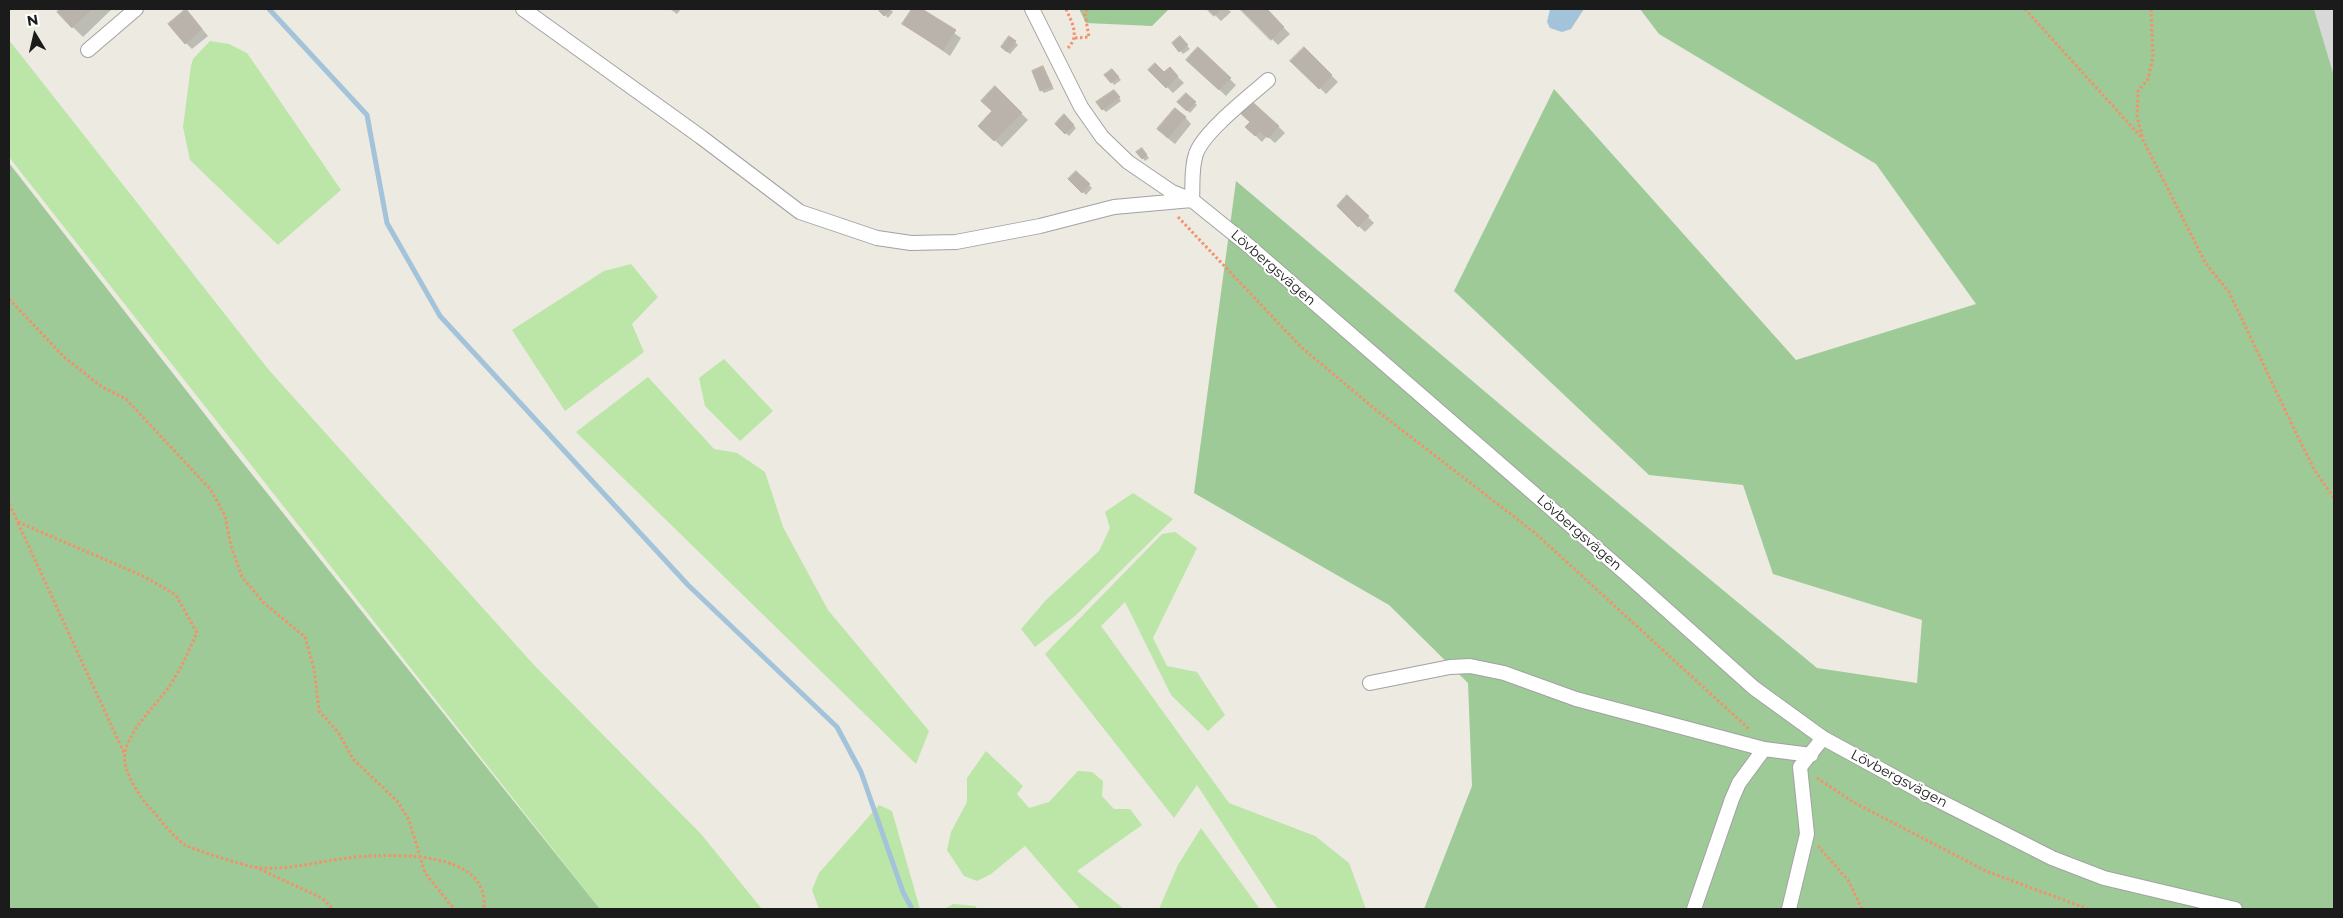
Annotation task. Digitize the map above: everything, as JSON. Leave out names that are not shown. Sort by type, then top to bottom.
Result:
[{"type":"street","points":[[88,50],[136,9]]},
{"type":"street","points":[[522,9],[701,137],[800,212],[877,238],[911,243],[956,242],[1040,226],[1114,207],[1192,200],[1193,164],[1196,151],[1231,112],[1268,80]]},
{"type":"street","name":"Lövbergsvägen","points":[[1032,9],[1081,107],[1102,137],[1128,162],[1172,192],[1192,200],[1249,246],[1582,535],[1754,688],[1824,738],[1922,792],[2052,858],[2104,878],[2235,909]]},
{"type":"street","points":[[1370,683],[1450,666],[1490,669],[1576,699],[1764,749],[1811,755]]},
{"type":"street","points":[[1789,909],[1807,832],[1800,768],[1824,738]]},
{"type":"street","points":[[1694,909],[1739,783],[1764,749]]},
{"type":"path","points":[[1056,56],[1067,50],[1075,38],[1073,24],[1066,9]]},
{"type":"path","points":[[1075,38],[1089,37],[1085,14],[1087,9]]},
{"type":"path","points":[[2025,9],[2144,140]]},
{"type":"path","points":[[2151,9],[2153,57],[2148,79],[2138,91],[2137,116],[2144,140],[2206,264],[2229,292],[2315,471],[2334,498]]},
{"type":"path","points":[[1166,203],[1301,347],[1376,410],[1535,533],[1750,730]]},
{"type":"path","points":[[9,299],[64,357],[102,387],[126,398],[211,490],[225,516],[231,546],[242,577],[264,603],[305,637],[314,669],[318,711],[338,732],[353,759],[398,802],[409,820],[425,873],[454,909]]},
{"type":"path","points":[[9,504],[125,754],[130,779],[144,803],[185,844],[254,867],[322,898],[333,909]]},
{"type":"path","points":[[18,522],[146,577],[176,595],[197,633],[175,677],[132,736],[125,754]]},
{"type":"path","points":[[1800,768],[1852,802],[1986,871],[2088,909]]},
{"type":"path","points":[[1807,832],[1848,880],[1862,909]]},
{"type":"path","points":[[254,867],[292,866],[356,857],[420,857],[462,866],[475,878],[485,897],[484,909]]},
{"type":"shaded area","points":[[2314,9],[2334,9],[2334,76]]},
{"type":"green space","points":[[1079,9],[1169,9],[1152,26],[1086,23]]},
{"type":"green space","points":[[1640,9],[2314,9],[2334,76],[2334,909],[1424,909],[1472,786],[1468,683],[1389,605],[1194,493],[1236,181],[1554,450],[1817,668],[1917,683],[1922,620],[1773,574],[1743,485],[1649,475],[1454,291],[1554,89],[1796,360],[1976,304],[1876,164],[1659,34]]},
{"type":"green space","points":[[9,40],[268,369],[534,665],[701,834],[762,909],[600,909],[9,157]]},
{"type":"green space","points":[[210,41],[229,44],[247,53],[341,190],[278,245],[190,160],[183,127],[191,66],[193,59]]},
{"type":"green space","points":[[9,163],[235,453],[600,909],[9,909]]},
{"type":"green space","points":[[631,264],[658,297],[632,324],[644,352],[565,411],[512,330],[604,271]]},
{"type":"green space","points":[[724,359],[773,411],[740,441],[705,406],[699,378]]},
{"type":"green space","points":[[648,377],[714,449],[737,453],[765,472],[783,527],[828,610],[929,731],[916,764],[576,432]]},
{"type":"green space","points":[[1133,493],[1173,519],[1075,616],[1035,647],[1021,629],[1046,600],[1099,551],[1110,528],[1105,512]]},
{"type":"green space","points":[[1175,532],[1197,548],[1153,638],[1167,666],[1197,672],[1225,715],[1208,731],[1171,695],[1125,602],[1101,626],[1229,803],[1315,836],[1349,863],[1366,909],[1278,909],[1197,785],[1174,818],[1045,654],[1162,534]]},
{"type":"green space","points":[[986,751],[1023,786],[1017,794],[1029,808],[1049,802],[1078,771],[1092,772],[1103,781],[1102,796],[1114,809],[1130,809],[1142,825],[1077,871],[1124,909],[1080,909],[1025,846],[991,874],[977,881],[964,876],[947,850],[951,832],[967,802],[967,778]]},
{"type":"green space","points":[[879,805],[892,811],[920,909],[819,909],[812,890],[819,873]]},
{"type":"green space","points":[[1201,828],[1260,909],[1159,909],[1178,865]]},
{"type":"green space","points":[[953,904],[975,906],[978,909],[945,909]]},
{"type":"water","points":[[1550,9],[1584,9],[1571,29],[1562,32],[1550,28],[1547,22]]},
{"type":"building","points":[[60,9],[92,9],[72,28],[57,12]]},
{"type":"building","points":[[186,9],[202,29],[185,44],[168,24]]},
{"type":"building","points":[[881,9],[891,9],[884,16],[879,11]]},
{"type":"building","points":[[912,9],[922,9],[956,30],[943,50],[902,24]]},
{"type":"building","points":[[1207,9],[1221,9],[1214,16]]},
{"type":"building","points":[[1240,9],[1267,9],[1284,27],[1271,40]]},
{"type":"building","points":[[1009,36],[1016,41],[1007,52],[1001,47]]},
{"type":"building","points":[[1180,36],[1188,45],[1179,52],[1172,43]]},
{"type":"building","points":[[1198,47],[1231,78],[1219,90],[1186,60]]},
{"type":"building","points":[[1304,47],[1332,75],[1319,89],[1290,61]]},
{"type":"building","points":[[1155,63],[1164,72],[1170,67],[1178,76],[1166,88],[1148,70]]},
{"type":"building","points":[[1043,66],[1052,86],[1040,91],[1032,71]]},
{"type":"building","points":[[1112,69],[1119,77],[1111,83],[1104,75]]},
{"type":"building","points":[[995,86],[1022,113],[994,141],[978,126],[992,111],[981,101]]},
{"type":"building","points":[[1114,90],[1120,97],[1102,110],[1096,102]]},
{"type":"building","points":[[1186,93],[1196,102],[1187,111],[1177,102]]},
{"type":"building","points":[[1249,99],[1279,126],[1268,138],[1260,131],[1255,136],[1245,127],[1250,122],[1238,111]]},
{"type":"building","points":[[1175,108],[1186,117],[1168,138],[1157,129]]},
{"type":"building","points":[[1064,114],[1074,125],[1065,134],[1055,124]]},
{"type":"building","points":[[1142,148],[1147,155],[1142,159],[1136,152]]},
{"type":"building","points":[[1076,171],[1090,184],[1082,193],[1068,179]]},
{"type":"building","points":[[1347,195],[1369,216],[1358,227],[1337,206]]},
{"type":"waterway","points":[[269,9],[367,115],[387,223],[440,316],[688,585],[837,727],[861,772],[903,892],[912,909]]}]
